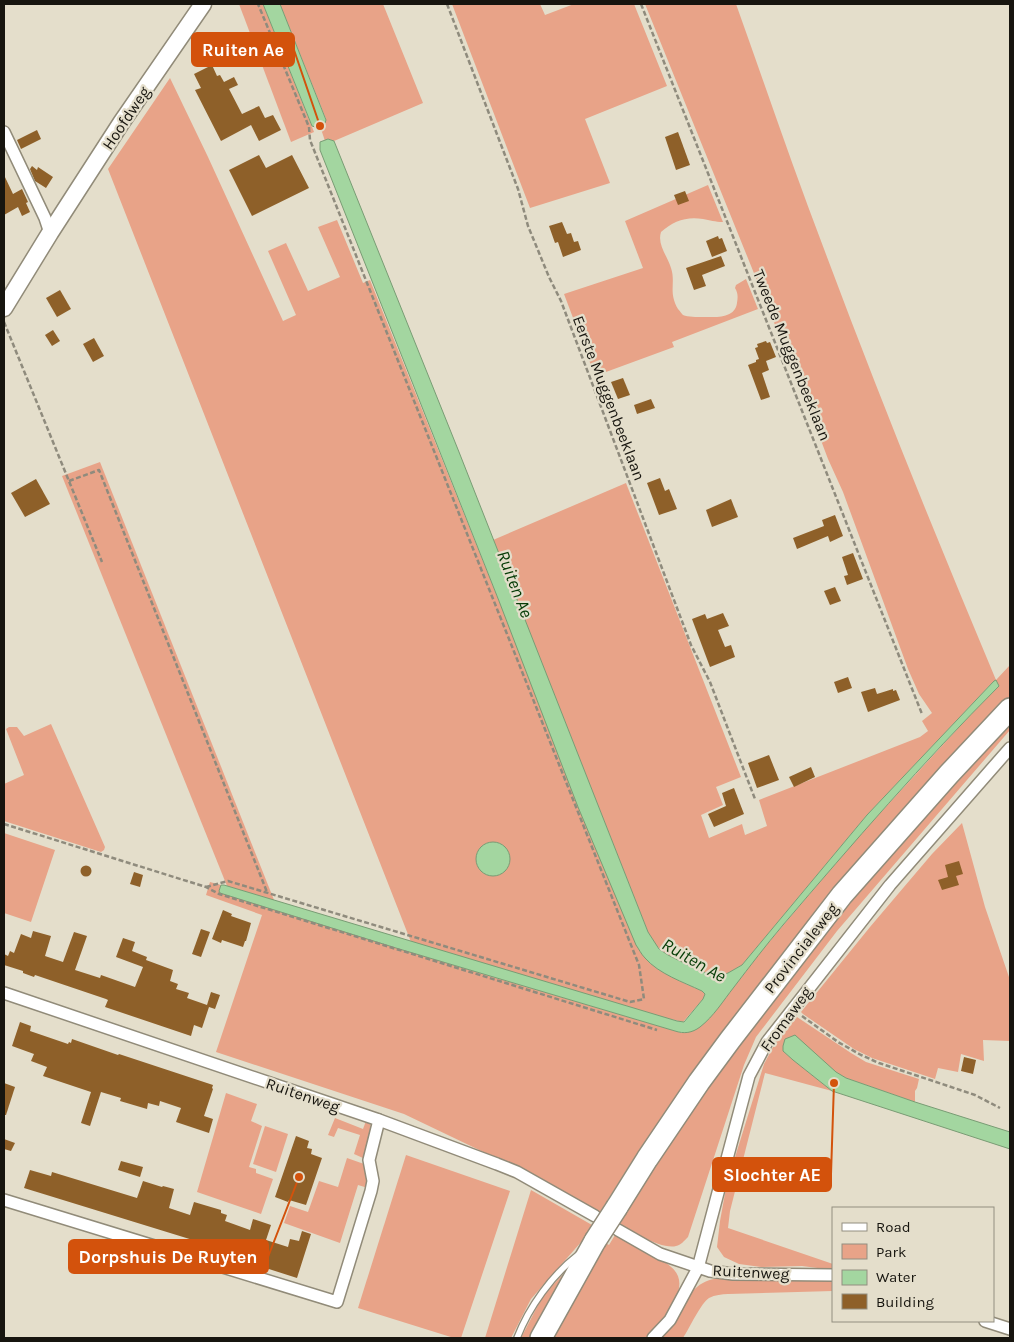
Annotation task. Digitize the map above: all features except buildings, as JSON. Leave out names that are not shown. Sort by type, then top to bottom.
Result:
[{"type":"highway","name":"Provincialeweg","points":[[595,1241],[646,1159],[735,1032],[830,911],[949,774],[1010,709]]},
{"type":"highway","points":[[541,1338],[595,1241]]},
{"type":"main road","name":"Hoofdweg","points":[[4,308],[121,123],[203,4]]},
{"type":"street","points":[[4,132],[45,218],[50,233]]},
{"type":"street","name":"Fromaweg","points":[[653,1338],[670,1320],[698,1268],[749,1076],[767,1042],[890,885],[1010,748]]},
{"type":"street","name":"Ruitenweg","points":[[4,993],[379,1120],[517,1172],[595,1216]]},
{"type":"street","points":[[4,1200],[337,1302],[371,1191],[373,1181],[369,1160],[379,1120]]},
{"type":"street","name":"Ruitenweg","points":[[618,1230],[660,1254],[698,1268],[716,1272],[832,1276]]},
{"type":"street","points":[[988,1322],[1010,1329]]},
{"type":"lane","points":[[517,1338],[540,1295],[571,1260],[595,1241]]},
{"type":"path","points":[[206,887],[228,880],[630,1002],[644,999],[639,965],[310,140],[309,128],[258,4]]},
{"type":"path","name":"Eerste Muggenbeeklaan","points":[[447,4],[518,189],[528,226],[560,301],[691,645],[710,682],[755,799]]},
{"type":"path","name":"Tweede Muggenbeeklaan","points":[[640,4],[922,714]]},
{"type":"path","points":[[4,320],[102,562]]},
{"type":"path","points":[[69,481],[99,470],[266,892]]},
{"type":"path","points":[[4,824],[206,887],[219,894],[658,1030]]},
{"type":"path","points":[[792,1009],[838,1042],[860,1055],[975,1095],[1000,1108]]},
{"type":"green space","points":[[239,4],[263,4],[314,132],[291,142]]},
{"type":"green space","points":[[280,4],[383,4],[423,103],[334,141],[328,139],[325,141],[320,126],[325,123],[326,119]]},
{"type":"green space","points":[[452,4],[540,4],[545,15],[574,4],[634,4],[667,86],[585,119],[610,183],[530,208]]},
{"type":"green space","points":[[645,4],[736,4],[801,188],[865,357],[929,519],[996,680],[1010,665],[1010,699],[695,1068],[600,1212],[548,1183],[404,1114],[216,1052],[262,915],[206,895],[210,882],[221,885],[219,891],[221,893],[396,948],[682,1033],[701,1026],[713,1014],[763,949],[859,836],[999,686],[994,681],[867,815],[742,965],[721,976],[713,976],[678,961],[654,943],[493,540],[626,483],[741,777],[716,787],[723,805],[701,815],[709,838],[742,824],[745,835],[767,826],[759,800],[920,737],[928,731],[922,721],[932,713],[919,694],[908,669],[843,492]]},
{"type":"green space","points":[[170,78],[283,321],[296,315],[268,251],[286,243],[308,291],[340,277],[318,227],[337,220],[363,283],[370,280],[644,957],[664,972],[705,994],[703,999],[683,1022],[411,942],[108,169]]},
{"type":"green space","points":[[708,185],[723,222],[697,218],[686,219],[675,222],[661,232],[661,246],[672,273],[675,303],[685,316],[724,316],[733,312],[738,295],[735,288],[736,285],[746,279],[758,309],[672,342],[674,347],[595,376],[564,294],[643,268],[625,221]]},
{"type":"green space","points":[[100,462],[274,900],[227,886],[62,476]]},
{"type":"green space","points":[[1010,716],[1010,730],[837,931],[756,1037],[744,1065],[688,1237],[678,1245],[662,1245],[645,1239],[616,1223],[658,1152],[867,875]]},
{"type":"green space","points":[[51,724],[105,847],[101,852],[4,821],[4,784],[24,775],[6,729],[17,727],[24,736]]},
{"type":"green space","points":[[962,823],[985,907],[1010,980],[1010,1041],[983,1040],[984,1061],[961,1054],[958,1072],[938,1068],[935,1079],[872,1058],[854,1049],[801,1012],[932,854]]},
{"type":"green space","points":[[4,833],[55,850],[31,922],[4,913]]},
{"type":"green space","points":[[792,1017],[797,1017],[866,1062],[919,1079],[915,1091],[915,1102],[846,1078],[783,1051],[832,1091],[765,1073],[730,1211],[728,1228],[832,1264],[832,1270],[802,1266],[761,1267],[739,1264],[724,1257],[717,1247],[727,1183],[764,1064],[781,1032]]},
{"type":"green space","points":[[226,1093],[257,1104],[251,1121],[262,1126],[249,1167],[256,1169],[256,1173],[273,1179],[261,1214],[197,1192]]},
{"type":"green space","points":[[335,1118],[363,1129],[366,1121],[370,1123],[371,1128],[363,1158],[354,1154],[360,1135],[338,1128],[334,1137],[328,1135]]},
{"type":"green space","points":[[265,1126],[288,1134],[276,1172],[253,1164]]},
{"type":"green space","points":[[406,1155],[510,1191],[461,1338],[454,1338],[358,1308]]},
{"type":"green space","points":[[347,1158],[364,1164],[368,1178],[368,1188],[358,1185],[340,1243],[284,1223],[290,1206],[308,1212],[319,1181],[338,1187]]},
{"type":"green space","points":[[531,1190],[592,1225],[582,1241],[531,1299],[511,1338],[485,1338]]},
{"type":"green space","points":[[615,1235],[665,1262],[676,1272],[679,1278],[678,1293],[668,1313],[658,1327],[645,1338],[547,1338],[604,1242],[609,1245]]},
{"type":"green space","points":[[578,1259],[533,1338],[521,1338],[546,1292]]},
{"type":"green space","points":[[715,1279],[828,1280],[832,1281],[832,1291],[716,1295],[709,1298],[702,1305],[683,1338],[660,1338],[693,1291],[702,1283]]},
{"type":"water","points":[[263,4],[280,4],[326,120],[325,123],[315,127],[312,126]]},
{"type":"water","points":[[328,139],[334,141],[648,932],[659,949],[696,969],[717,977],[742,965],[867,815],[994,681],[996,680],[999,686],[862,833],[752,963],[714,1013],[694,1031],[685,1033],[675,1031],[396,948],[220,893],[219,891],[221,885],[224,885],[677,1021],[684,1022],[705,994],[657,969],[636,945],[578,807],[499,601],[320,150],[320,142]]},
{"type":"water","points":[[493,842],[505,847],[510,859],[505,871],[493,876],[481,871],[476,859],[481,847]]},
{"type":"water","points":[[795,1035],[836,1072],[846,1078],[1010,1132],[1010,1149],[832,1091],[783,1051],[785,1039]]},
{"type":"place","name":"Ruiten Ae","points":[[320,126]]},
{"type":"place","name":"Slochter AE","points":[[834,1083]]},
{"type":"place","name":"Dorpshuis De Ruyten","points":[[299,1177]]}]
